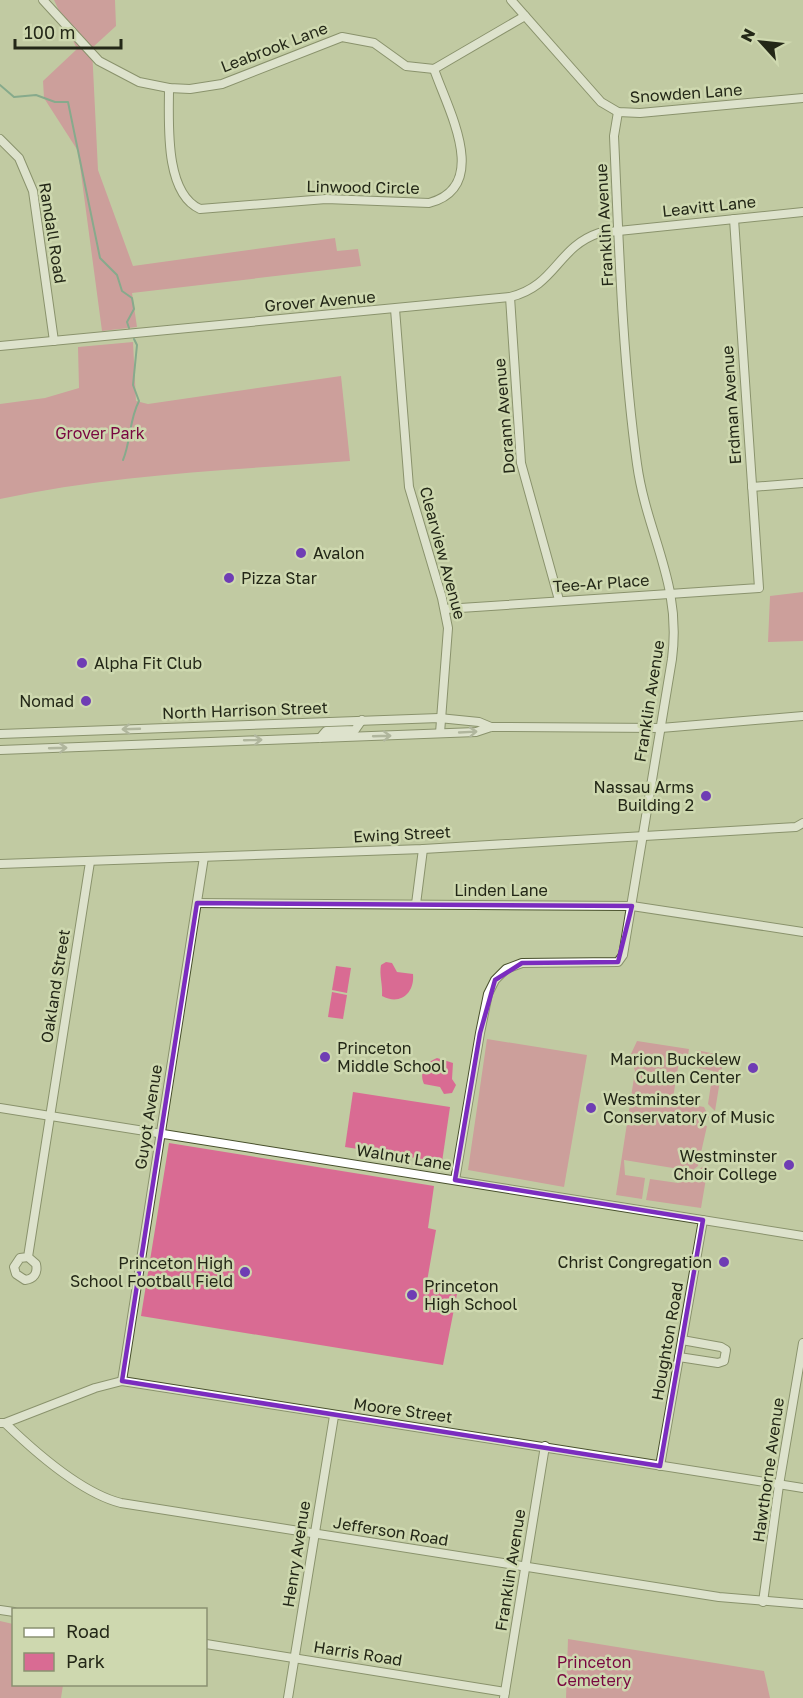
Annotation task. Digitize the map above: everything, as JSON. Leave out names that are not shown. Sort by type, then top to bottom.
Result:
[{"type":"street","name":"Leabrook Lane","points":[[43,0],[99,61],[139,82],[169,88],[190,89],[222,84],[342,37],[374,43],[406,66],[434,69]]},
{"type":"street","name":"Snowden Lane","points":[[511,0],[598,99],[618,112],[640,113],[803,98]]},
{"type":"street","points":[[434,69],[525,16]]},
{"type":"street","name":"Linwood Circle","points":[[169,88],[166,123],[179,188],[188,202],[200,209],[327,199],[429,202],[445,197],[456,186],[463,162],[434,69]]},
{"type":"street","name":"Franklin Avenue","points":[[455,1180],[480,1033],[488,994],[495,980],[506,969],[522,963],[618,962],[623,955],[661,728],[675,633],[671,593],[663,558],[646,506],[637,464],[619,230],[614,136],[618,112]]},
{"type":"street","name":"Randall Road","points":[[0,140],[19,159],[33,191],[54,341]]},
{"type":"street","name":"Leavitt Lane","points":[[619,230],[803,212]]},
{"type":"street","name":"Erdman Avenue","points":[[734,219],[759,588]]},
{"type":"street","name":"Grover Avenue","points":[[0,346],[510,297],[540,285],[579,241],[599,233],[619,230]]},
{"type":"street","name":"Dorann Avenue","points":[[510,297],[521,462],[559,600]]},
{"type":"street","name":"Clearview Avenue","points":[[395,309],[409,487],[445,609],[448,643],[439,718],[440,733]]},
{"type":"street","points":[[752,487],[803,483]]},
{"type":"street","name":"Tee-Ar Place","points":[[445,609],[759,588]]},
{"type":"street","name":"North Harrison Street","points":[[0,750],[476,732],[491,727],[661,728],[803,716]]},
{"type":"street","name":"North Harrison Street","points":[[0,735],[439,718],[479,722],[491,727]]},
{"type":"street","points":[[394,719],[402,735]]},
{"type":"street","points":[[320,738],[326,731],[355,730],[361,725],[362,720]]},
{"type":"street","points":[[273,724],[284,736],[295,739]]},
{"type":"street","name":"Ewing Street","points":[[0,864],[423,849],[796,826],[803,823]]},
{"type":"street","points":[[416,904],[423,849]]},
{"type":"street","name":"Guyot Avenue","points":[[122,1381],[204,857]]},
{"type":"street","name":"Oakland Street","points":[[27,1257],[90,862]]},
{"type":"street","name":"Linden Lane","points":[[197,903],[632,906],[803,932]]},
{"type":"street","name":"Walnut Lane","points":[[0,1108],[803,1236]]},
{"type":"street","name":"Houghton Road","points":[[660,1466],[703,1220]]},
{"type":"street","points":[[679,1357],[718,1363],[724,1361],[727,1356],[726,1350],[721,1347],[682,1340]]},
{"type":"street","name":"Hawthorne Avenue","points":[[763,1602],[779,1485],[803,1343]]},
{"type":"street","name":"Moore Street","points":[[2,1423],[95,1388],[122,1381],[803,1488]]},
{"type":"street","name":"Henry Avenue","points":[[288,1698],[334,1416]]},
{"type":"street","name":"Jefferson Road","points":[[2,1423],[81,1485],[107,1500],[525,1567],[763,1602],[803,1604]]},
{"type":"street","name":"Franklin Avenue","points":[[504,1695],[546,1446]]},
{"type":"street","name":"Harris Road","points":[[207,1644],[504,1695]]},
{"type":"highlighted area","points":[[197,903],[632,906],[618,962],[522,963],[495,980],[480,1033],[455,1180],[703,1220],[660,1466],[122,1381]]},
{"type":"green space","points":[[54,0],[115,0],[116,26],[92,48],[98,170],[133,266],[335,238],[337,251],[358,249],[361,266],[132,293],[137,327],[102,331],[78,151],[44,98],[43,81],[77,49]]},
{"type":"green space","name":"Grover Park","points":[[133,342],[136,401],[148,404],[341,376],[350,461],[130,478],[0,499],[0,404],[45,398],[79,388],[78,347]]},
{"type":"green space","points":[[803,592],[803,641],[768,642],[770,596]]},
{"type":"green space","points":[[386,962],[392,963],[397,972],[413,974],[412,987],[405,996],[389,999],[382,996],[381,965]]},
{"type":"green space","points":[[336,966],[351,968],[347,993],[332,990]]},
{"type":"green space","points":[[332,992],[347,995],[343,1019],[328,1017]]},
{"type":"green space","points":[[487,1039],[587,1055],[564,1187],[468,1170]]},
{"type":"green space","points":[[637,1041],[689,1049],[687,1062],[693,1062],[697,1050],[724,1056],[715,1111],[708,1104],[713,1071],[682,1064],[678,1067],[673,1098],[676,1102],[704,1107],[709,1117],[702,1125],[707,1126],[698,1166],[686,1175],[679,1176],[679,1169],[624,1160],[625,1175],[645,1178],[642,1199],[616,1195],[635,1071],[630,1056]]},
{"type":"green space","points":[[437,1058],[453,1063],[452,1079],[456,1085],[452,1093],[444,1094],[440,1087],[424,1084],[422,1076],[424,1068]]},
{"type":"green space","points":[[353,1092],[450,1107],[442,1162],[345,1147]]},
{"type":"green space","points":[[169,1143],[434,1186],[428,1228],[436,1230],[426,1287],[457,1294],[443,1365],[141,1316]]},
{"type":"green space","points":[[704,1166],[708,1167],[701,1208],[646,1200],[650,1179],[678,1183]]},
{"type":"green space","points":[[0,1621],[12,1624],[12,1686],[63,1686],[61,1698],[0,1698]]},
{"type":"green space","name":"Princeton Cemetery","points":[[568,1639],[764,1671],[770,1698],[566,1698]]},
{"type":"waterway","points":[[0,85],[14,97],[36,95],[55,102],[68,102],[100,258],[117,275],[122,291],[132,298],[134,309],[127,322],[129,328]]},
{"type":"waterway","points":[[123,460],[133,416],[139,401],[133,385],[137,345],[134,339]]},
{"type":"place","name":"Avalon","points":[[301,553]]},
{"type":"place","name":"Pizza Star","points":[[229,578]]},
{"type":"place","name":"Alpha Fit Club","points":[[82,663]]},
{"type":"place","name":"Nomad","points":[[86,701]]},
{"type":"place","name":"Nassau Arms Building 2","points":[[706,796]]},
{"type":"place","name":"Princeton Middle School","points":[[325,1057]]},
{"type":"place","name":"Marion Buckelew Cullen Center","points":[[753,1068]]},
{"type":"place","name":"Westminster Conservatory of Music","points":[[591,1108]]},
{"type":"place","name":"Westminster Choir College","points":[[789,1165]]},
{"type":"place","name":"Christ Congregation","points":[[724,1262]]},
{"type":"place","name":"Princeton High School Football Field","points":[[245,1272]]},
{"type":"place","name":"Princeton High School","points":[[412,1295]]}]
